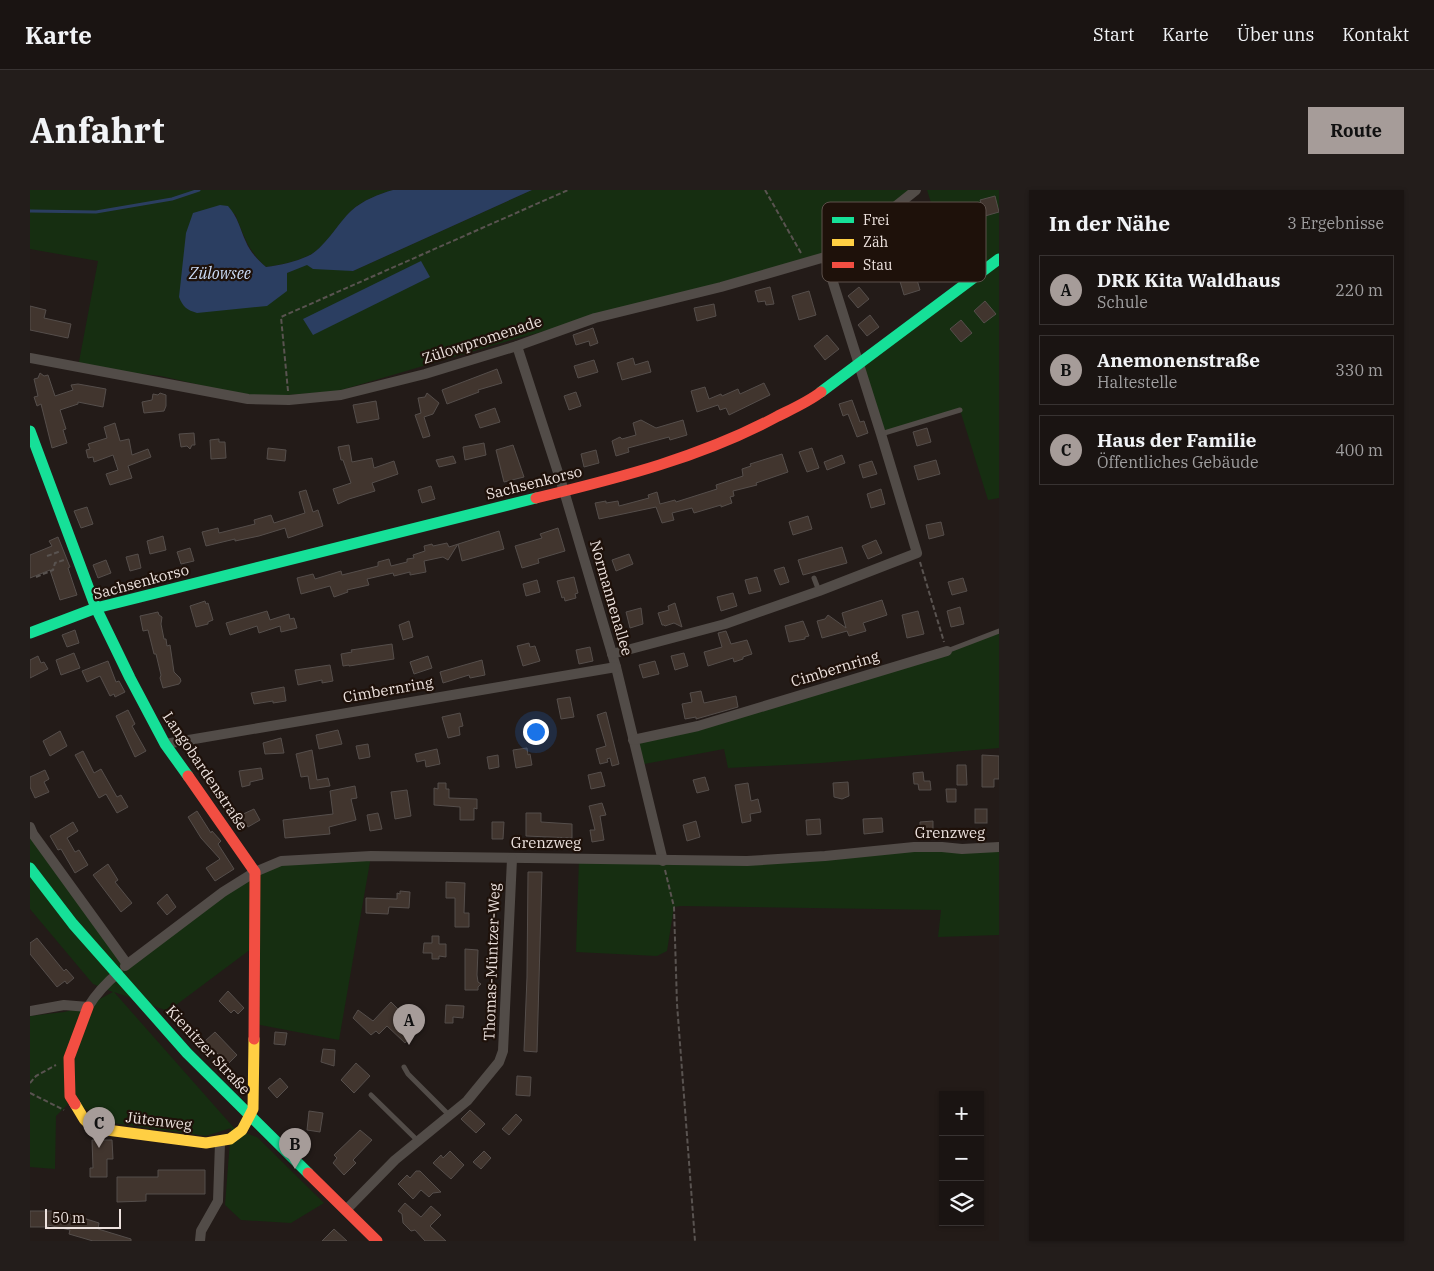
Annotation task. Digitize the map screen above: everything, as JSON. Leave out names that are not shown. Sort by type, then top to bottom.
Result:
[{"type":"street","name":"Zülowpromenade","points":[[901,202],[916,190]]},
{"type":"street","name":"Zülowpromenade","points":[[30,358],[248,399],[289,400],[340,395],[425,374],[517,346],[594,318],[721,287],[822,258]]},
{"type":"street","name":"Sachsenkorso","points":[[986,269],[999,259]]},
{"type":"street","points":[[612,654],[725,624],[819,591],[917,553],[833,282]]},
{"type":"street","name":"Sachsenkorso","points":[[30,633],[96,608],[564,491],[687,457],[749,432],[816,396],[968,282]]},
{"type":"street","name":"Normannenallee","points":[[517,346],[564,491],[616,667],[663,861]]},
{"type":"street","name":"Langobardenstraße","points":[[30,431],[96,608],[130,678],[165,744],[255,872]]},
{"type":"street","name":"Cimbernring","points":[[633,740],[698,726],[947,651]]},
{"type":"street","name":"Cimbernring","points":[[165,744],[616,667]]},
{"type":"street","name":"Kienitzer Straße","points":[[30,826],[123,968],[187,1053],[377,1241]]},
{"type":"street","name":"Grenzweg","points":[[88,1007],[93,998],[123,968],[223,892],[255,872],[281,861],[371,856],[747,861],[825,856],[914,847],[962,849],[999,847]]},
{"type":"street","name":"Thomas-Müntzer-Weg","points":[[346,1210],[395,1160],[467,1102],[499,1062],[504,1051],[512,859]]},
{"type":"street","name":"Kienitzer Straße","points":[[30,868],[73,924],[123,968]]},
{"type":"street","points":[[200,1241],[201,1231],[218,1202],[220,1143],[242,1132],[254,1109],[255,872]]},
{"type":"street","points":[[30,1011],[64,1006],[88,1007],[69,1058],[70,1096],[84,1119]]},
{"type":"street","name":"Jütenweg","points":[[84,1119],[90,1125],[107,1130],[206,1143],[220,1143]]},
{"type":"lane","points":[[881,434],[960,410]]},
{"type":"lane","points":[[814,578],[819,591]]},
{"type":"lane","points":[[947,651],[999,631]]},
{"type":"lane","points":[[404,1067],[408,1074],[450,1116]]},
{"type":"lane","points":[[371,1095],[418,1142]]},
{"type":"path","points":[[289,400],[281,317],[568,190]]},
{"type":"path","points":[[765,190],[806,262]]},
{"type":"path","points":[[47,556],[75,551]]},
{"type":"path","points":[[36,577],[53,570],[56,563],[63,562],[75,551]]},
{"type":"path","points":[[917,553],[947,651]]},
{"type":"path","points":[[663,861],[674,907],[676,1004],[695,1241]]},
{"type":"path","points":[[30,1083],[36,1076],[69,1058]]},
{"type":"path","points":[[30,1094],[84,1119]]},
{"type":"green space","points":[[30,190],[393,190],[371,198],[356,207],[314,253],[293,262],[266,267],[251,249],[235,214],[193,213],[287,291],[287,273],[307,264],[353,271],[532,190],[916,190],[900,202],[822,202],[822,258],[515,339],[338,391],[288,395],[248,396],[161,376],[78,367],[98,261],[30,249]]},
{"type":"green space","points":[[927,190],[999,190],[999,498],[988,500],[960,410],[881,434],[858,364],[958,288],[956,282],[986,282],[986,202],[931,202]]},
{"type":"green space","points":[[999,631],[999,748],[821,763],[728,768],[724,749],[639,765],[633,740],[936,654]]},
{"type":"green space","points":[[30,827],[127,964],[223,892],[281,861],[371,856],[339,1040],[255,1024],[255,946],[168,1011],[114,992],[235,1129],[257,1137],[324,1203],[291,1223],[241,1220],[225,1205],[231,1128],[206,1136],[112,1123],[71,1101],[56,1116],[55,1169],[30,1167],[30,1016],[64,1012],[85,1007],[113,992],[93,984],[30,909]]},
{"type":"green space","points":[[999,847],[999,935],[938,937],[941,910],[681,906],[674,907],[667,951],[657,956],[576,952],[579,858],[663,861]]},
{"type":"water","name":"Zülowsee","points":[[393,190],[532,190],[353,271],[313,269],[307,265],[287,273],[287,291],[267,306],[197,313],[186,308],[179,297],[186,233],[193,213],[220,205],[228,206],[237,219],[250,249],[266,267],[293,262],[314,253],[356,207],[371,198]]},
{"type":"water","points":[[421,261],[430,277],[313,335],[303,319]]},
{"type":"building","points":[[995,196],[999,212],[986,216],[986,202],[981,202],[980,200]]},
{"type":"building","points":[[900,282],[918,282],[920,290],[904,295]]},
{"type":"building","points":[[770,287],[774,304],[766,305],[765,301],[758,302],[755,291]]},
{"type":"building","points":[[859,287],[869,299],[858,308],[848,296]]},
{"type":"building","points":[[809,291],[816,315],[799,320],[792,296]]},
{"type":"building","points":[[985,301],[996,314],[984,323],[974,311]]},
{"type":"building","points":[[714,304],[716,316],[697,321],[694,308]]},
{"type":"building","points":[[30,306],[46,310],[44,318],[71,324],[68,338],[30,330]]},
{"type":"building","points":[[870,315],[879,327],[867,336],[858,325]]},
{"type":"building","points":[[961,320],[972,333],[961,342],[950,329]]},
{"type":"building","points":[[593,328],[598,343],[590,346],[589,341],[576,345],[573,335]]},
{"type":"building","points":[[827,335],[839,349],[825,360],[814,346]]},
{"type":"building","points":[[633,358],[635,365],[648,361],[651,372],[622,380],[617,363]]},
{"type":"building","points":[[594,360],[598,372],[578,378],[574,366]]},
{"type":"building","points":[[497,369],[502,383],[478,390],[479,392],[447,404],[442,390]]},
{"type":"building","points":[[40,373],[44,376],[48,375],[55,396],[73,390],[71,385],[78,384],[106,389],[103,407],[78,402],[78,404],[60,410],[66,429],[63,430],[67,443],[52,448],[41,404],[37,406],[34,397],[38,396],[34,379],[38,378]]},
{"type":"building","points":[[764,383],[770,395],[729,415],[726,408],[720,410],[718,405],[697,412],[691,391],[705,387],[709,399],[738,389],[740,394]]},
{"type":"building","points":[[576,392],[581,406],[569,410],[564,396]]},
{"type":"building","points":[[160,393],[166,395],[164,411],[144,413],[142,402],[152,400],[153,394],[158,395]]},
{"type":"building","points":[[427,393],[439,403],[433,414],[424,417],[430,436],[423,438],[415,415],[421,413],[418,398],[425,397]]},
{"type":"building","points":[[852,400],[860,422],[864,421],[868,433],[857,437],[848,414],[843,416],[839,404]]},
{"type":"building","points":[[376,401],[379,419],[357,423],[353,405]]},
{"type":"building","points":[[495,408],[500,422],[480,428],[475,415]]},
{"type":"building","points":[[641,420],[656,428],[683,420],[687,435],[670,440],[669,437],[628,448],[629,452],[616,456],[612,441],[620,437],[622,439],[636,435],[633,423]]},
{"type":"building","points":[[115,423],[120,441],[129,439],[132,455],[148,449],[151,457],[128,466],[132,478],[110,485],[106,474],[118,470],[113,455],[94,462],[93,457],[88,458],[86,450],[90,449],[88,444],[107,438],[104,427]]},
{"type":"building","points":[[927,428],[931,442],[917,446],[913,432]]},
{"type":"building","points":[[194,433],[195,445],[192,445],[190,449],[187,446],[181,447],[179,434]]},
{"type":"building","points":[[219,439],[219,442],[225,442],[226,458],[211,459],[210,440]]},
{"type":"building","points":[[484,443],[486,455],[465,460],[463,447]]},
{"type":"building","points":[[349,445],[352,462],[372,458],[374,468],[394,461],[398,474],[372,483],[375,491],[338,504],[333,489],[351,483],[343,460],[341,460],[338,447]]},
{"type":"building","points":[[513,445],[524,477],[504,482],[496,450]]},
{"type":"building","points":[[268,448],[286,450],[285,461],[267,459]]},
{"type":"building","points":[[812,448],[819,468],[807,472],[799,452]]},
{"type":"building","points":[[596,450],[599,463],[584,467],[581,454]]},
{"type":"building","points":[[782,454],[788,472],[756,483],[757,485],[733,491],[734,496],[730,497],[732,503],[721,507],[721,505],[694,513],[692,508],[672,513],[674,520],[662,523],[656,507],[599,519],[595,503],[618,501],[619,506],[649,498],[648,495],[657,492],[660,504],[675,500],[676,502],[717,489],[716,485],[743,476],[742,469],[751,466],[750,464]]},
{"type":"building","points":[[842,455],[845,463],[827,470],[824,462]]},
{"type":"building","points":[[453,456],[456,463],[439,467],[436,460]]},
{"type":"building","points":[[936,460],[940,474],[918,480],[914,466]]},
{"type":"building","points":[[872,461],[877,474],[863,478],[859,465]]},
{"type":"building","points":[[431,486],[435,499],[422,503],[418,490]]},
{"type":"building","points":[[881,489],[885,504],[871,508],[867,494]]},
{"type":"building","points":[[306,490],[313,512],[318,510],[323,526],[288,538],[285,528],[259,536],[235,541],[235,539],[206,546],[202,532],[218,528],[219,533],[255,524],[254,520],[271,515],[274,523],[305,513],[299,492]]},
{"type":"building","points":[[87,507],[93,524],[81,528],[74,511]]},
{"type":"building","points":[[808,516],[812,529],[793,535],[789,522]]},
{"type":"building","points":[[941,522],[944,535],[929,539],[926,525]]},
{"type":"building","points":[[558,528],[565,551],[538,559],[539,563],[522,568],[515,546],[542,538],[540,534]]},
{"type":"building","points":[[499,531],[504,549],[462,561],[458,544]]},
{"type":"building","points":[[163,536],[166,550],[150,554],[147,541]]},
{"type":"building","points":[[58,537],[70,567],[68,568],[77,595],[60,600],[50,570],[30,578],[30,555],[52,546],[49,541]]},
{"type":"building","points":[[876,540],[882,553],[868,559],[862,546]]},
{"type":"building","points":[[447,543],[449,547],[458,544],[448,560],[443,557],[424,561],[426,572],[410,575],[410,572],[394,576],[393,573],[367,579],[369,585],[347,590],[348,592],[334,597],[330,586],[301,594],[297,578],[313,574],[315,579],[341,571],[342,575],[378,566],[378,562],[389,559],[391,566],[414,558],[413,555],[425,551],[424,546]]},
{"type":"building","points":[[842,547],[847,563],[803,575],[798,560]]},
{"type":"building","points":[[190,548],[194,561],[181,564],[177,552]]},
{"type":"building","points":[[138,554],[141,568],[130,571],[126,557]]},
{"type":"building","points":[[629,554],[633,564],[616,571],[612,560]]},
{"type":"building","points":[[106,560],[111,573],[98,578],[93,565]]},
{"type":"building","points":[[784,567],[789,582],[780,585],[774,570]]},
{"type":"building","points":[[574,577],[578,593],[575,594],[576,598],[565,601],[564,597],[562,598],[557,581]]},
{"type":"building","points":[[757,577],[761,591],[749,594],[745,580]]},
{"type":"building","points":[[963,578],[967,591],[952,595],[948,582]]},
{"type":"building","points":[[537,580],[540,592],[526,596],[523,584]]},
{"type":"building","points":[[733,593],[737,606],[721,611],[717,597]]},
{"type":"building","points":[[882,600],[887,615],[863,623],[866,631],[849,636],[847,631],[822,638],[817,621],[825,619],[828,615],[846,628],[842,613]]},
{"type":"building","points":[[205,601],[206,604],[208,603],[213,620],[208,622],[208,624],[196,627],[190,606]]},
{"type":"building","points":[[675,603],[682,627],[674,623],[662,625],[658,613],[669,610],[668,606]]},
{"type":"building","points":[[960,607],[964,624],[951,627],[947,611]]},
{"type":"building","points":[[641,608],[643,624],[630,628],[626,612]]},
{"type":"building","points":[[267,611],[270,620],[289,614],[290,619],[294,618],[297,628],[281,632],[280,626],[259,633],[257,626],[230,635],[226,623]]},
{"type":"building","points":[[918,611],[924,634],[907,638],[902,615]]},
{"type":"building","points":[[158,612],[162,617],[161,624],[164,639],[166,639],[167,646],[170,645],[174,672],[181,681],[179,684],[163,688],[156,654],[154,654],[148,630],[143,631],[140,616]]},
{"type":"building","points":[[409,621],[413,637],[403,640],[399,625]]},
{"type":"building","points":[[803,621],[809,636],[805,637],[805,639],[789,642],[785,626]]},
{"type":"building","points":[[75,630],[79,643],[67,647],[62,635]]},
{"type":"building","points":[[726,631],[731,644],[747,640],[752,654],[734,662],[733,658],[708,666],[704,652],[722,647],[718,633]]},
{"type":"building","points":[[529,643],[530,647],[535,646],[540,661],[523,666],[517,646]]},
{"type":"building","points":[[392,644],[394,659],[343,666],[341,654],[352,652],[351,650]]},
{"type":"building","points":[[590,647],[593,661],[579,664],[576,650]]},
{"type":"building","points":[[74,653],[80,668],[61,675],[56,660]]},
{"type":"building","points":[[684,653],[688,666],[675,670],[671,656]]},
{"type":"building","points":[[38,656],[41,663],[44,662],[48,669],[30,678],[30,660]]},
{"type":"building","points":[[428,656],[432,668],[414,674],[410,662]]},
{"type":"building","points":[[482,660],[485,675],[470,678],[469,675],[443,683],[440,672]]},
{"type":"building","points":[[108,661],[116,682],[119,681],[125,692],[115,697],[114,694],[110,696],[100,676],[87,682],[82,671]]},
{"type":"building","points":[[655,661],[659,674],[643,678],[639,665]]},
{"type":"building","points":[[330,665],[333,681],[322,683],[322,680],[298,685],[295,670]]},
{"type":"building","points":[[284,687],[286,701],[254,704],[251,693]]},
{"type":"building","points":[[701,691],[704,703],[736,696],[738,707],[696,719],[696,717],[685,719],[682,704],[692,702],[690,693]]},
{"type":"building","points":[[570,697],[574,717],[561,719],[557,699]]},
{"type":"building","points":[[128,710],[135,724],[132,726],[146,751],[135,757],[116,716]]},
{"type":"building","points":[[606,712],[619,764],[612,766],[610,758],[607,759],[608,762],[600,764],[596,749],[606,746],[597,715]]},
{"type":"building","points":[[460,713],[463,726],[459,727],[460,735],[448,738],[442,717]]},
{"type":"building","points":[[338,730],[342,744],[319,749],[316,735]]},
{"type":"building","points":[[60,731],[67,746],[50,756],[43,741]]},
{"type":"building","points":[[281,738],[284,753],[265,754],[263,743]]},
{"type":"building","points":[[368,744],[370,757],[359,759],[356,746]]},
{"type":"building","points":[[527,748],[532,765],[516,768],[513,750]]},
{"type":"building","points":[[437,749],[440,764],[426,767],[425,760],[417,762],[415,754]]},
{"type":"building","points":[[312,750],[317,780],[328,778],[330,786],[310,789],[308,776],[301,777],[296,754]]},
{"type":"building","points":[[83,751],[94,773],[101,769],[117,797],[121,795],[128,807],[117,813],[106,794],[99,798],[75,755]]},
{"type":"building","points":[[498,755],[499,767],[489,769],[487,757]]},
{"type":"building","points":[[982,755],[999,756],[999,779],[994,779],[994,787],[982,787]]},
{"type":"building","points":[[957,765],[966,765],[967,785],[957,785]]},
{"type":"building","points":[[261,768],[263,779],[250,782],[250,785],[242,787],[239,771]]},
{"type":"building","points":[[45,770],[49,779],[44,782],[49,792],[35,798],[30,787],[30,777]]},
{"type":"building","points":[[601,772],[605,786],[591,789],[588,775]]},
{"type":"building","points":[[923,772],[924,781],[930,781],[931,790],[919,790],[918,784],[914,784],[913,773]]},
{"type":"building","points":[[705,777],[709,790],[697,793],[693,780]]},
{"type":"building","points":[[848,782],[849,796],[842,799],[834,797],[833,783]]},
{"type":"building","points":[[438,783],[446,783],[446,789],[449,789],[449,798],[477,799],[477,809],[474,808],[474,820],[460,820],[460,807],[434,805],[434,788],[438,789]]},
{"type":"building","points":[[748,783],[751,801],[758,799],[761,812],[750,814],[751,821],[742,823],[735,785]]},
{"type":"building","points":[[355,786],[357,798],[351,799],[356,820],[329,827],[330,834],[285,838],[283,820],[333,814],[330,791]]},
{"type":"building","points":[[946,789],[956,789],[956,802],[947,802]]},
{"type":"building","points":[[407,790],[411,816],[395,819],[391,792]]},
{"type":"building","points":[[602,803],[606,815],[600,816],[604,840],[592,842],[590,830],[595,830],[589,806]]},
{"type":"building","points":[[254,809],[260,820],[248,827],[241,815]]},
{"type":"building","points":[[975,809],[987,809],[987,823],[975,823]]},
{"type":"building","points":[[197,811],[211,833],[212,831],[221,841],[218,844],[234,869],[215,881],[206,868],[220,859],[201,838],[188,817]]},
{"type":"building","points":[[378,813],[382,829],[370,831],[367,815]]},
{"type":"building","points":[[526,813],[541,813],[541,822],[572,824],[572,838],[526,836]]},
{"type":"building","points":[[882,818],[883,832],[864,834],[863,819]]},
{"type":"building","points":[[820,819],[821,834],[807,835],[806,820]]},
{"type":"building","points":[[696,821],[700,837],[687,841],[683,825]]},
{"type":"building","points":[[933,821],[933,833],[920,834],[920,822]]},
{"type":"building","points":[[73,822],[78,831],[67,838],[75,852],[79,850],[88,865],[75,873],[61,849],[58,850],[50,836]]},
{"type":"building","points":[[492,822],[504,822],[503,839],[492,839]]},
{"type":"building","points":[[108,864],[118,880],[115,882],[132,903],[121,912],[93,875]]},
{"type":"building","points":[[528,872],[542,872],[537,1052],[524,1051]]},
{"type":"building","points":[[446,882],[465,883],[464,913],[469,913],[469,927],[455,927],[455,898],[446,898]]},
{"type":"building","points":[[400,891],[410,892],[409,908],[389,907],[388,914],[366,913],[366,898],[397,899],[397,893],[400,894]]},
{"type":"building","points":[[167,894],[176,907],[167,915],[157,903]]},
{"type":"building","points":[[432,936],[439,936],[439,944],[446,944],[446,957],[439,956],[439,959],[432,959],[432,953],[423,953],[424,943],[432,943]]},
{"type":"building","points":[[37,938],[64,971],[66,969],[74,978],[67,984],[65,981],[57,987],[30,954],[30,943]]},
{"type":"building","points":[[465,949],[478,950],[477,975],[478,982],[481,984],[478,990],[465,990]]},
{"type":"building","points":[[228,991],[244,1008],[238,1014],[234,1010],[231,1013],[219,1001]]},
{"type":"building","points":[[391,1002],[401,1012],[397,1016],[415,1033],[405,1043],[387,1026],[379,1034],[376,1031],[371,1035],[353,1018],[358,1010],[373,1021]]},
{"type":"building","points":[[446,1005],[464,1006],[463,1018],[453,1017],[453,1023],[445,1023]]},
{"type":"building","points":[[215,1032],[237,1055],[228,1064],[205,1041]]},
{"type":"building","points":[[275,1032],[287,1033],[285,1045],[274,1044]]},
{"type":"building","points":[[323,1049],[335,1050],[334,1066],[321,1062]]},
{"type":"building","points":[[356,1063],[370,1076],[354,1093],[341,1080]]},
{"type":"building","points":[[517,1076],[531,1077],[530,1096],[516,1095]]},
{"type":"building","points":[[280,1078],[288,1087],[277,1098],[268,1088]]},
{"type":"building","points":[[470,1110],[485,1124],[476,1133],[461,1119]]},
{"type":"building","points":[[309,1111],[323,1113],[320,1132],[307,1130]]},
{"type":"building","points":[[516,1114],[522,1120],[509,1135],[502,1129]]},
{"type":"building","points":[[360,1130],[372,1140],[353,1160],[356,1163],[344,1175],[333,1163],[337,1158],[334,1155]]},
{"type":"building","points":[[92,1140],[112,1140],[113,1159],[107,1159],[107,1177],[90,1177],[90,1168],[93,1168]]},
{"type":"building","points":[[450,1151],[464,1165],[451,1179],[433,1163],[441,1155],[443,1158]]},
{"type":"building","points":[[484,1151],[491,1158],[481,1169],[473,1162]]},
{"type":"building","points":[[158,1170],[205,1170],[205,1194],[146,1194],[146,1201],[117,1202],[117,1177],[158,1177]]},
{"type":"building","points":[[416,1171],[420,1171],[441,1192],[433,1193],[429,1197],[421,1190],[413,1199],[398,1184],[407,1175],[410,1178]]},
{"type":"building","points":[[405,1203],[421,1217],[431,1206],[441,1215],[430,1226],[446,1241],[425,1241],[415,1230],[411,1231],[403,1223],[402,1214],[398,1211]]},
{"type":"building","points":[[30,1211],[57,1211],[80,1217],[99,1223],[98,1229],[131,1239],[131,1241],[93,1241],[69,1234],[70,1230],[48,1225],[48,1227],[30,1227]]},
{"type":"building","points":[[334,1229],[347,1241],[322,1241]]},
{"type":"waterway","points":[[30,211],[96,212],[172,199],[199,190]]},
{"type":"traffic: fast","points":[[986,269],[999,259]]},
{"type":"traffic: fast","points":[[821,392],[968,282]]},
{"type":"traffic: fast","points":[[30,431],[96,608],[165,744],[188,776]]},
{"type":"traffic: fast","points":[[30,633],[96,608],[536,498]]},
{"type":"traffic: fast","points":[[30,868],[73,924],[187,1053],[308,1173]]},
{"type":"traffic: slow","points":[[75,1104],[90,1125],[107,1130],[206,1143],[230,1139],[242,1130],[253,1109],[254,1039]]},
{"type":"traffic: jam","points":[[536,498],[598,483],[690,455],[749,430],[800,405],[821,392]]},
{"type":"traffic: jam","points":[[188,776],[255,872],[254,1039]]},
{"type":"traffic: jam","points":[[75,1104],[70,1096],[69,1058],[88,1007]]},
{"type":"traffic: jam","points":[[308,1173],[377,1241]]},
{"type":"place","name":"DRK Kita Waldhaus","points":[[409,1045]]},
{"type":"place","name":"Haus der Familie","points":[[99,1148]]},
{"type":"place","name":"Anemonenstraße","points":[[295,1169]]}]
